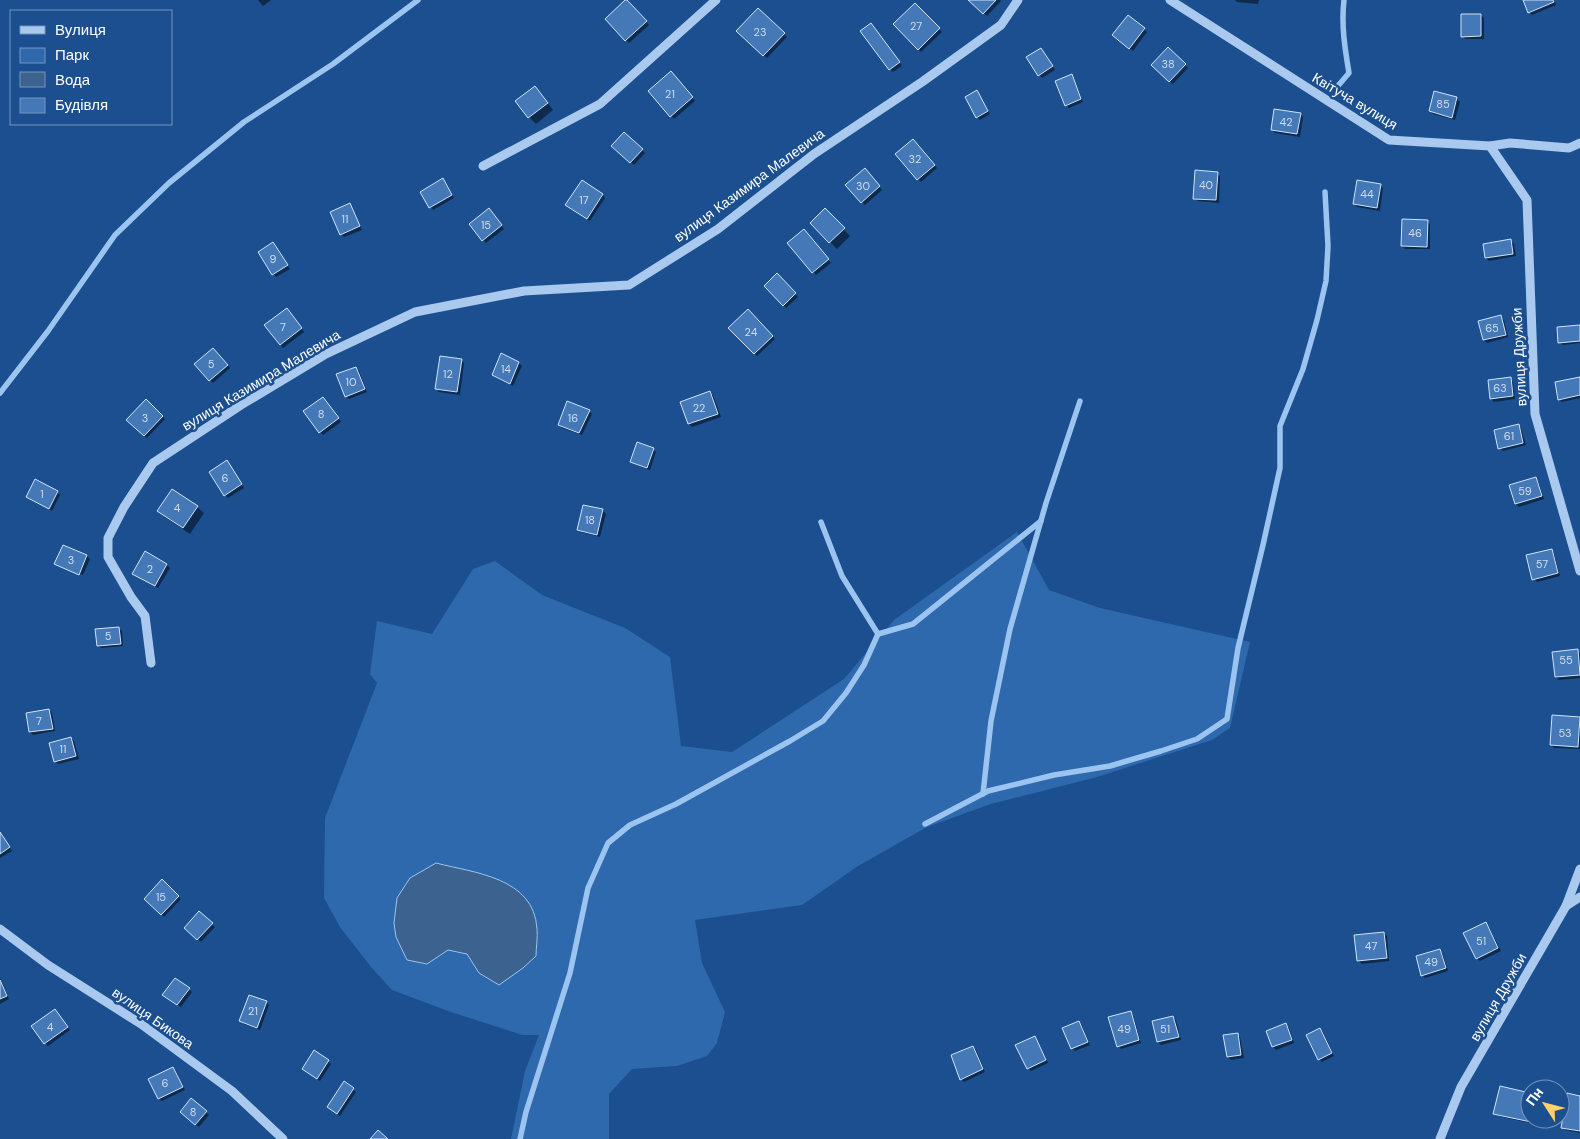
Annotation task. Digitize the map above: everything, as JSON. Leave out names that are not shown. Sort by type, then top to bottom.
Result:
[{"type":"street","points":[[483,166],[600,104],[716,0]]},
{"type":"street","name":"вулиця Казимира Малевича","points":[[151,662],[145,616],[131,597],[108,556],[108,538],[124,507],[153,463],[241,405],[326,354],[415,312],[524,291],[629,285],[718,229],[814,154],[922,82],[1001,25],[1018,0]]},
{"type":"street","name":"Квітуча вулиця","points":[[1170,0],[1389,140],[1490,146],[1510,144],[1569,148],[1580,143]]},
{"type":"street","name":"вулиця Дружби","points":[[1490,146],[1527,200],[1535,414],[1580,571]]},
{"type":"street","name":"вулиця Дружби","points":[[1440,1139],[1461,1087],[1566,906],[1580,869]]},
{"type":"street","points":[[1566,906],[1580,898]]},
{"type":"street","name":"вулиця Бикова","points":[[0,929],[48,964],[141,1024],[224,1085],[283,1139]]},
{"type":"green space","points":[[1017,532],[1049,590],[1100,608],[1250,642],[1230,728],[1212,740],[1097,777],[991,804],[927,827],[858,866],[802,905],[695,920],[702,963],[725,1012],[717,1043],[707,1056],[677,1066],[632,1069],[609,1094],[609,1139],[511,1139],[525,1071],[539,1035],[522,1035],[448,1011],[392,990],[371,967],[340,927],[324,898],[325,818],[377,683],[370,674],[377,621],[432,634],[473,569],[495,561],[542,595],[625,628],[670,657],[681,746],[732,752],[844,679],[894,620]]},
{"type":"water","points":[[436,863],[500,880],[514,888],[525,898],[533,912],[537,932],[536,956],[499,985],[479,973],[467,954],[448,950],[427,964],[407,960],[396,937],[394,923],[397,898],[410,878]]},
{"type":"building","points":[[625,0],[647,21],[625,41],[605,19]]},
{"type":"building","points":[[968,0],[996,0],[983,14]]},
{"type":"building","points":[[1523,0],[1553,0],[1554,2],[1528,13]]},
{"type":"building","points":[[915,3],[940,28],[918,50],[893,24]]},
{"type":"building","points":[[758,8],[785,33],[763,56],[736,31]]},
{"type":"building","points":[[1461,14],[1481,14],[1481,36],[1461,37]]},
{"type":"building","points":[[1128,15],[1145,28],[1129,49],[1112,35]]},
{"type":"building","points":[[871,23],[900,62],[889,70],[860,31]]},
{"type":"building","points":[[1168,47],[1186,64],[1169,82],[1151,65]]},
{"type":"building","points":[[1041,48],[1053,66],[1038,76],[1026,57]]},
{"type":"building","points":[[671,71],[693,97],[670,117],[648,91]]},
{"type":"building","points":[[1072,74],[1081,99],[1065,106],[1055,81]]},
{"type":"building","points":[[535,86],[548,103],[528,118],[515,101]]},
{"type":"building","points":[[977,90],[988,111],[976,118],[965,97]]},
{"type":"building","points":[[1434,91],[1457,97],[1452,118],[1429,111]]},
{"type":"building","points":[[1274,109],[1301,113],[1297,134],[1271,130]]},
{"type":"building","points":[[624,132],[643,149],[630,163],[611,146]]},
{"type":"building","points":[[913,139],[935,165],[917,180],[895,154]]},
{"type":"building","points":[[865,168],[880,186],[861,203],[845,185]]},
{"type":"building","points":[[1195,170],[1218,172],[1216,200],[1193,199]]},
{"type":"building","points":[[443,178],[452,195],[429,208],[420,192]]},
{"type":"building","points":[[582,180],[603,194],[587,219],[565,205]]},
{"type":"building","points":[[1357,180],[1381,184],[1377,208],[1353,204]]},
{"type":"building","points":[[350,203],[360,226],[340,235],[330,212]]},
{"type":"building","points":[[489,208],[502,225],[482,241],[469,224]]},
{"type":"building","points":[[825,208],[845,228],[829,243],[810,223]]},
{"type":"building","points":[[1402,219],[1428,220],[1427,247],[1401,246]]},
{"type":"building","points":[[804,229],[829,259],[812,273],[787,243]]},
{"type":"building","points":[[1511,239],[1513,254],[1485,258],[1483,244]]},
{"type":"building","points":[[273,242],[288,265],[272,275],[258,252]]},
{"type":"building","points":[[777,273],[796,293],[783,306],[764,286]]},
{"type":"building","points":[[287,308],[302,328],[280,345],[264,325]]},
{"type":"building","points":[[748,309],[773,336],[754,354],[728,328]]},
{"type":"building","points":[[1501,315],[1506,335],[1483,340],[1478,321]]},
{"type":"building","points":[[1580,325],[1580,341],[1558,343],[1557,327]]},
{"type":"building","points":[[213,348],[228,365],[209,381],[194,364]]},
{"type":"building","points":[[501,353],[519,362],[510,384],[492,375]]},
{"type":"building","points":[[440,356],[462,359],[457,392],[435,389]]},
{"type":"building","points":[[356,367],[365,389],[345,397],[336,374]]},
{"type":"building","points":[[1511,377],[1513,396],[1490,399],[1488,380]]},
{"type":"building","points":[[1580,377],[1580,395],[1558,400],[1555,382]]},
{"type":"building","points":[[710,391],[718,414],[688,424],[680,402]]},
{"type":"building","points":[[323,397],[339,418],[319,433],[303,411]]},
{"type":"building","points":[[146,399],[163,416],[144,436],[126,420]]},
{"type":"building","points":[[567,401],[590,410],[579,433],[558,425]]},
{"type":"building","points":[[1519,424],[1523,443],[1498,449],[1494,430]]},
{"type":"building","points":[[637,442],[654,448],[647,468],[630,462]]},
{"type":"building","points":[[227,460],[242,484],[224,496],[209,472]]},
{"type":"building","points":[[1536,477],[1542,496],[1515,504],[1509,485]]},
{"type":"building","points":[[35,479],[58,491],[49,509],[26,497]]},
{"type":"building","points":[[172,489],[198,506],[183,528],[157,511]]},
{"type":"building","points":[[583,505],[603,509],[597,535],[577,530]]},
{"type":"building","points":[[63,545],[87,555],[79,575],[54,564]]},
{"type":"building","points":[[1552,549],[1558,573],[1532,580],[1526,555]]},
{"type":"building","points":[[145,551],[167,564],[155,586],[132,574]]},
{"type":"building","points":[[119,627],[121,644],[97,646],[95,629]]},
{"type":"building","points":[[1578,649],[1580,675],[1555,677],[1552,652]]},
{"type":"building","points":[[49,709],[53,729],[29,732],[26,713]]},
{"type":"building","points":[[1552,715],[1580,717],[1578,747],[1550,745]]},
{"type":"building","points":[[71,737],[76,756],[54,762],[49,743]]},
{"type":"building","points":[[0,832],[10,847],[0,854]]},
{"type":"building","points":[[162,879],[179,896],[161,915],[144,899]]},
{"type":"building","points":[[199,911],[213,923],[197,940],[184,928]]},
{"type":"building","points":[[1486,922],[1498,948],[1476,959],[1463,933]]},
{"type":"building","points":[[1384,932],[1387,958],[1357,961],[1354,935]]},
{"type":"building","points":[[1440,949],[1446,968],[1421,976],[1416,956]]},
{"type":"building","points":[[175,978],[190,988],[177,1005],[162,995]]},
{"type":"building","points":[[0,980],[7,996],[0,999]]},
{"type":"building","points":[[249,995],[267,1001],[257,1028],[239,1021]]},
{"type":"building","points":[[55,1009],[68,1027],[44,1044],[31,1026]]},
{"type":"building","points":[[1131,1011],[1139,1040],[1117,1047],[1108,1017]]},
{"type":"building","points":[[1173,1016],[1179,1037],[1157,1042],[1152,1021]]},
{"type":"building","points":[[1079,1021],[1088,1042],[1071,1049],[1062,1028]]},
{"type":"building","points":[[1286,1023],[1292,1040],[1272,1047],[1266,1031]]},
{"type":"building","points":[[1320,1028],[1332,1053],[1318,1060],[1306,1035]]},
{"type":"building","points":[[1238,1033],[1241,1055],[1227,1057],[1223,1035]]},
{"type":"building","points":[[1035,1036],[1046,1060],[1027,1069],[1015,1045]]},
{"type":"building","points":[[973,1046],[983,1069],[960,1080],[951,1055]]},
{"type":"building","points":[[314,1050],[329,1060],[317,1079],[302,1069]]},
{"type":"building","points":[[173,1067],[183,1087],[158,1099],[148,1079]]},
{"type":"building","points":[[344,1081],[354,1088],[337,1114],[327,1107]]},
{"type":"building","points":[[1500,1086],[1520,1091],[1520,1120],[1493,1114]]},
{"type":"building","points":[[1570,1094],[1580,1096],[1580,1131],[1567,1129],[1570,1129]]},
{"type":"building","points":[[191,1098],[207,1111],[195,1125],[180,1112]]},
{"type":"building","points":[[378,1130],[388,1139],[370,1139]]},
{"type":"waterway","points":[[0,393],[48,331],[115,235],[169,183],[244,122],[333,64],[418,0]]},
{"type":"waterway","points":[[1337,87],[1349,73],[1343,28],[1344,0]]},
{"type":"waterway","points":[[925,824],[988,791],[1054,775],[1110,766],[1161,751],[1197,739],[1227,719],[1238,648],[1280,468],[1280,426],[1303,369],[1326,281],[1328,246],[1325,192]]},
{"type":"waterway","points":[[983,794],[991,721],[1010,629],[1046,503],[1080,401]]},
{"type":"waterway","points":[[878,634],[913,624],[1041,521]]},
{"type":"waterway","points":[[520,1139],[526,1112],[570,973],[588,888],[608,843],[630,825],[676,804],[823,721],[846,693],[864,665],[878,634],[842,576],[821,522]]}]
